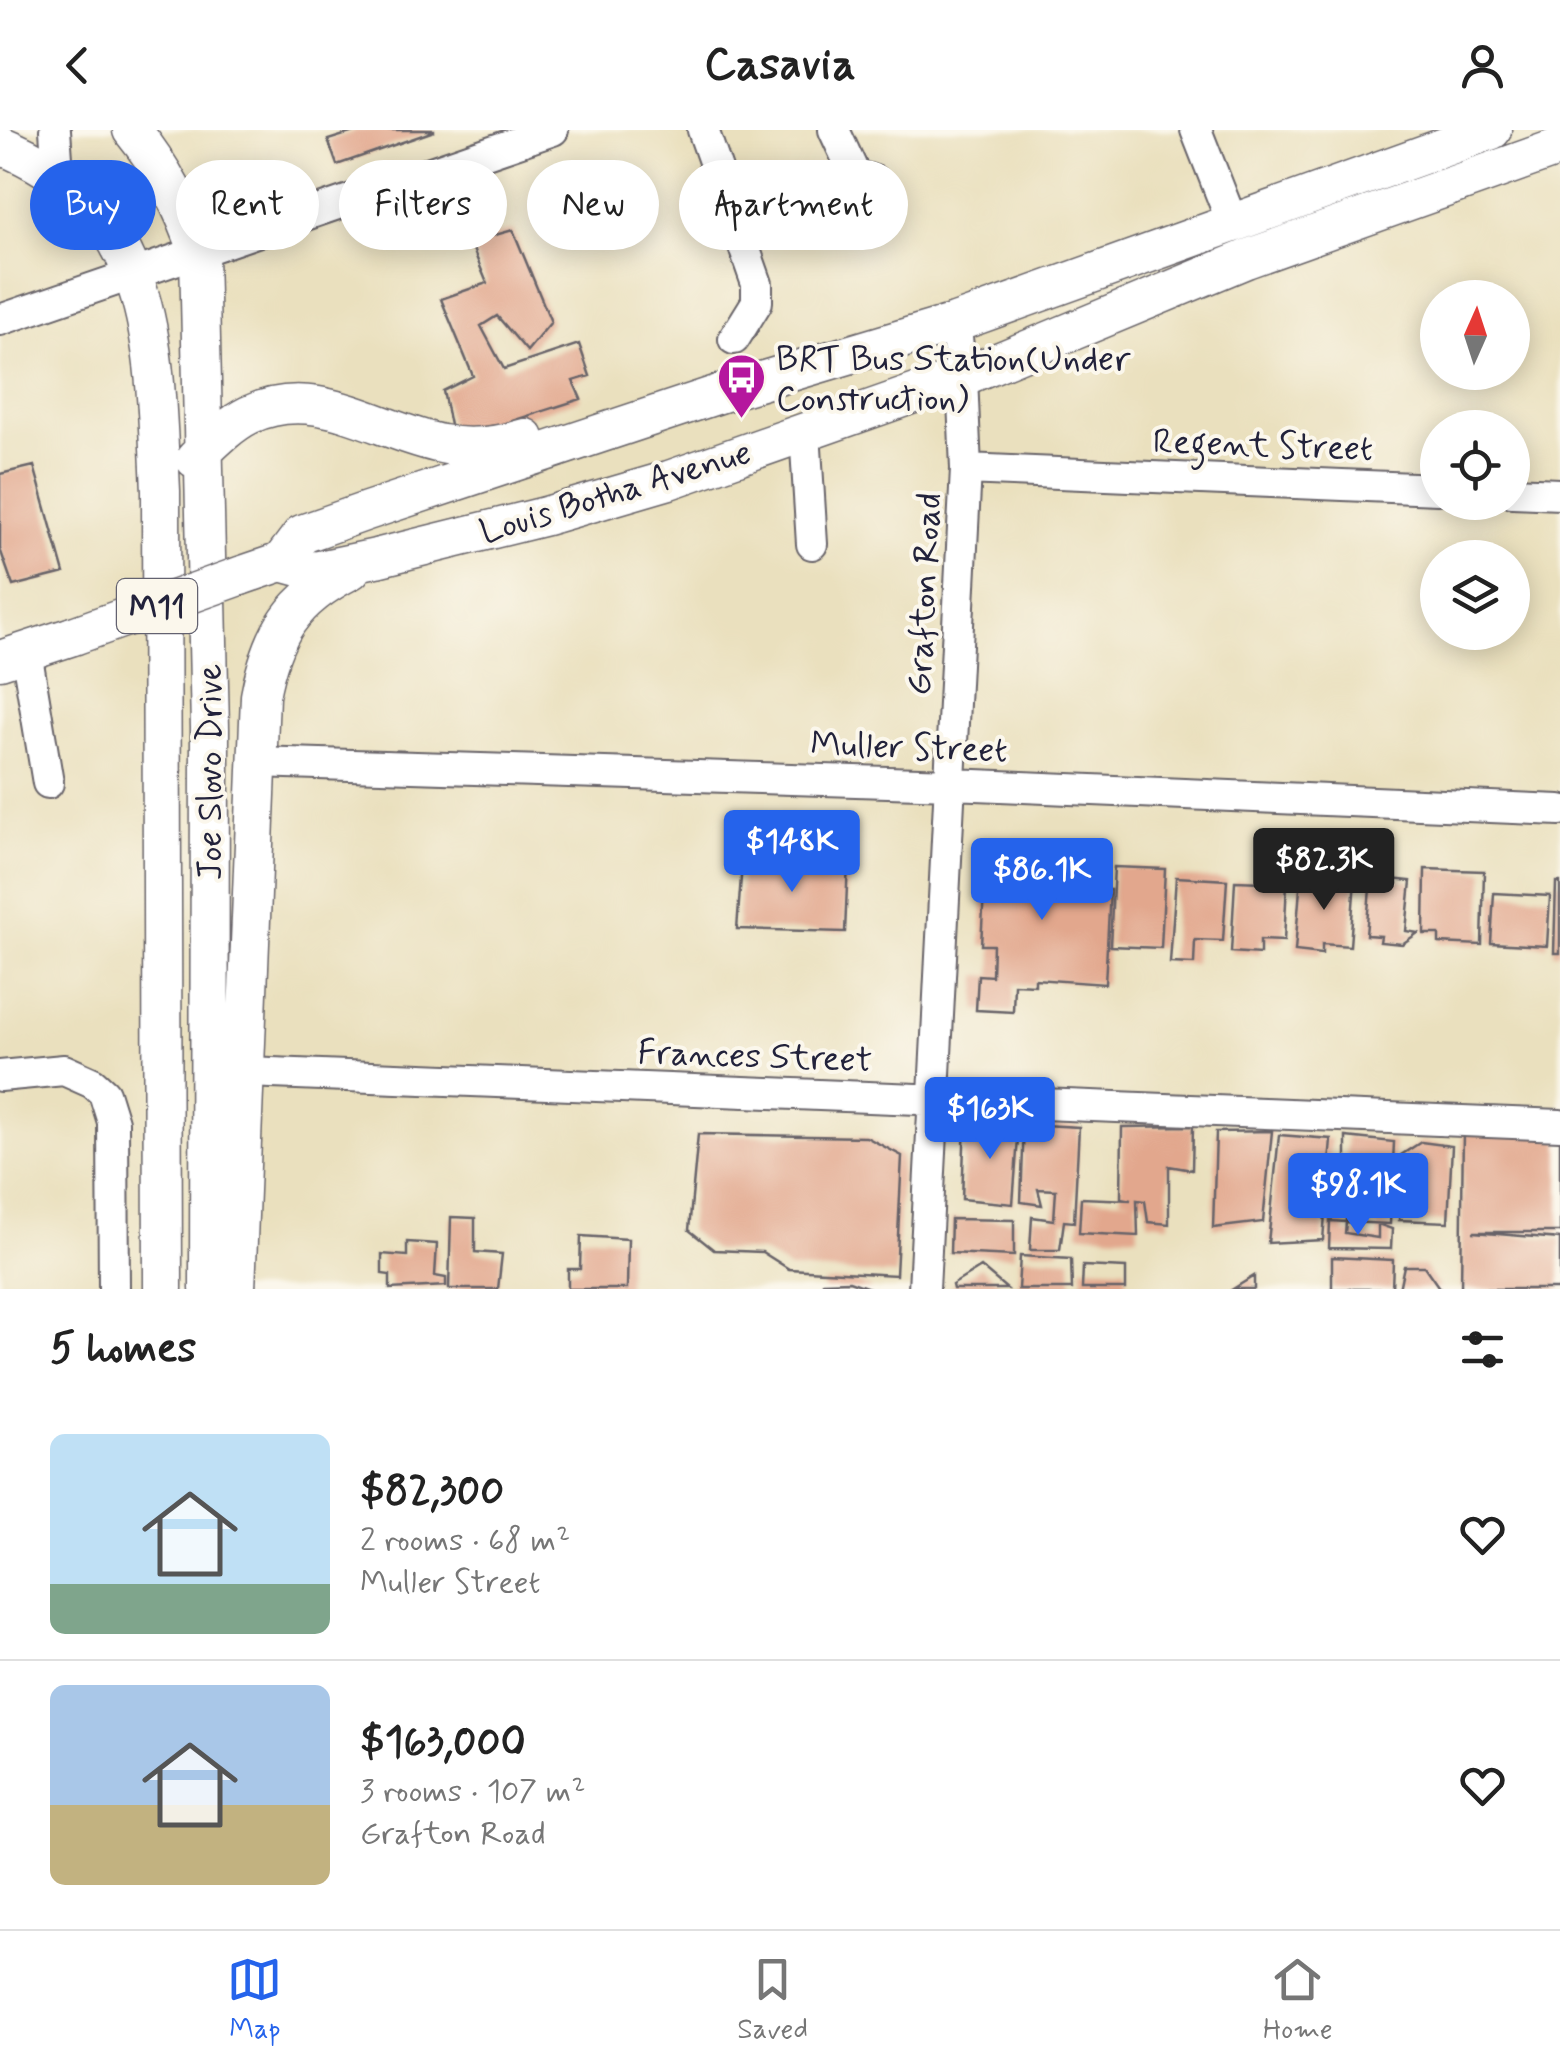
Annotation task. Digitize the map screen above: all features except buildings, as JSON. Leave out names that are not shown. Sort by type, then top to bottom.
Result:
[{"type":"main road","name":"Joe Slovo Drive","points":[[132,130],[181,204],[199,254],[210,728],[210,1289]]},
{"type":"main road","name":"Louis Botha Avenue","points":[[281,562],[302,534],[731,390],[955,323],[1492,130]]},
{"type":"main road","points":[[0,145],[31,160]]},
{"type":"main road","name":"Louis Botha Avenue","points":[[13,656],[281,562],[314,571],[546,516],[634,490],[962,376],[1246,259],[1560,147]]},
{"type":"main road","name":"Joe Slovo Drive","points":[[119,250],[132,274],[150,330],[161,491],[163,1289]]},
{"type":"main road","points":[[161,491],[245,417],[290,404],[311,403],[464,448],[510,443],[646,404],[731,390]]},
{"type":"main road","points":[[236,1289],[260,696],[268,657],[278,634],[316,590],[376,558]]},
{"type":"street","points":[[56,130],[57,160]]},
{"type":"street","points":[[704,130],[757,284],[756,302],[734,339]]},
{"type":"street","points":[[834,130],[848,160]]},
{"type":"street","points":[[1196,130],[1232,222]]},
{"type":"street","points":[[0,320],[199,254],[535,133]]},
{"type":"street","name":"Grafton Road","points":[[924,1289],[966,469],[955,323]]},
{"type":"street","points":[[805,432],[812,544]]},
{"type":"street","name":"Regent Street","points":[[966,469],[1420,488]]},
{"type":"street","points":[[1530,493],[1560,494]]},
{"type":"street","points":[[13,656],[48,782]]},
{"type":"street","name":"Muller Street","points":[[256,762],[952,784],[1560,810]]},
{"type":"street","points":[[0,1076],[64,1070],[93,1083],[104,1093],[110,1107],[114,1289]]},
{"type":"street","name":"Frances Street","points":[[246,1072],[1560,1124]]},
{"type":"place","name":"BRT Bus Station(Under Construction)","points":[[741,420]]}]
